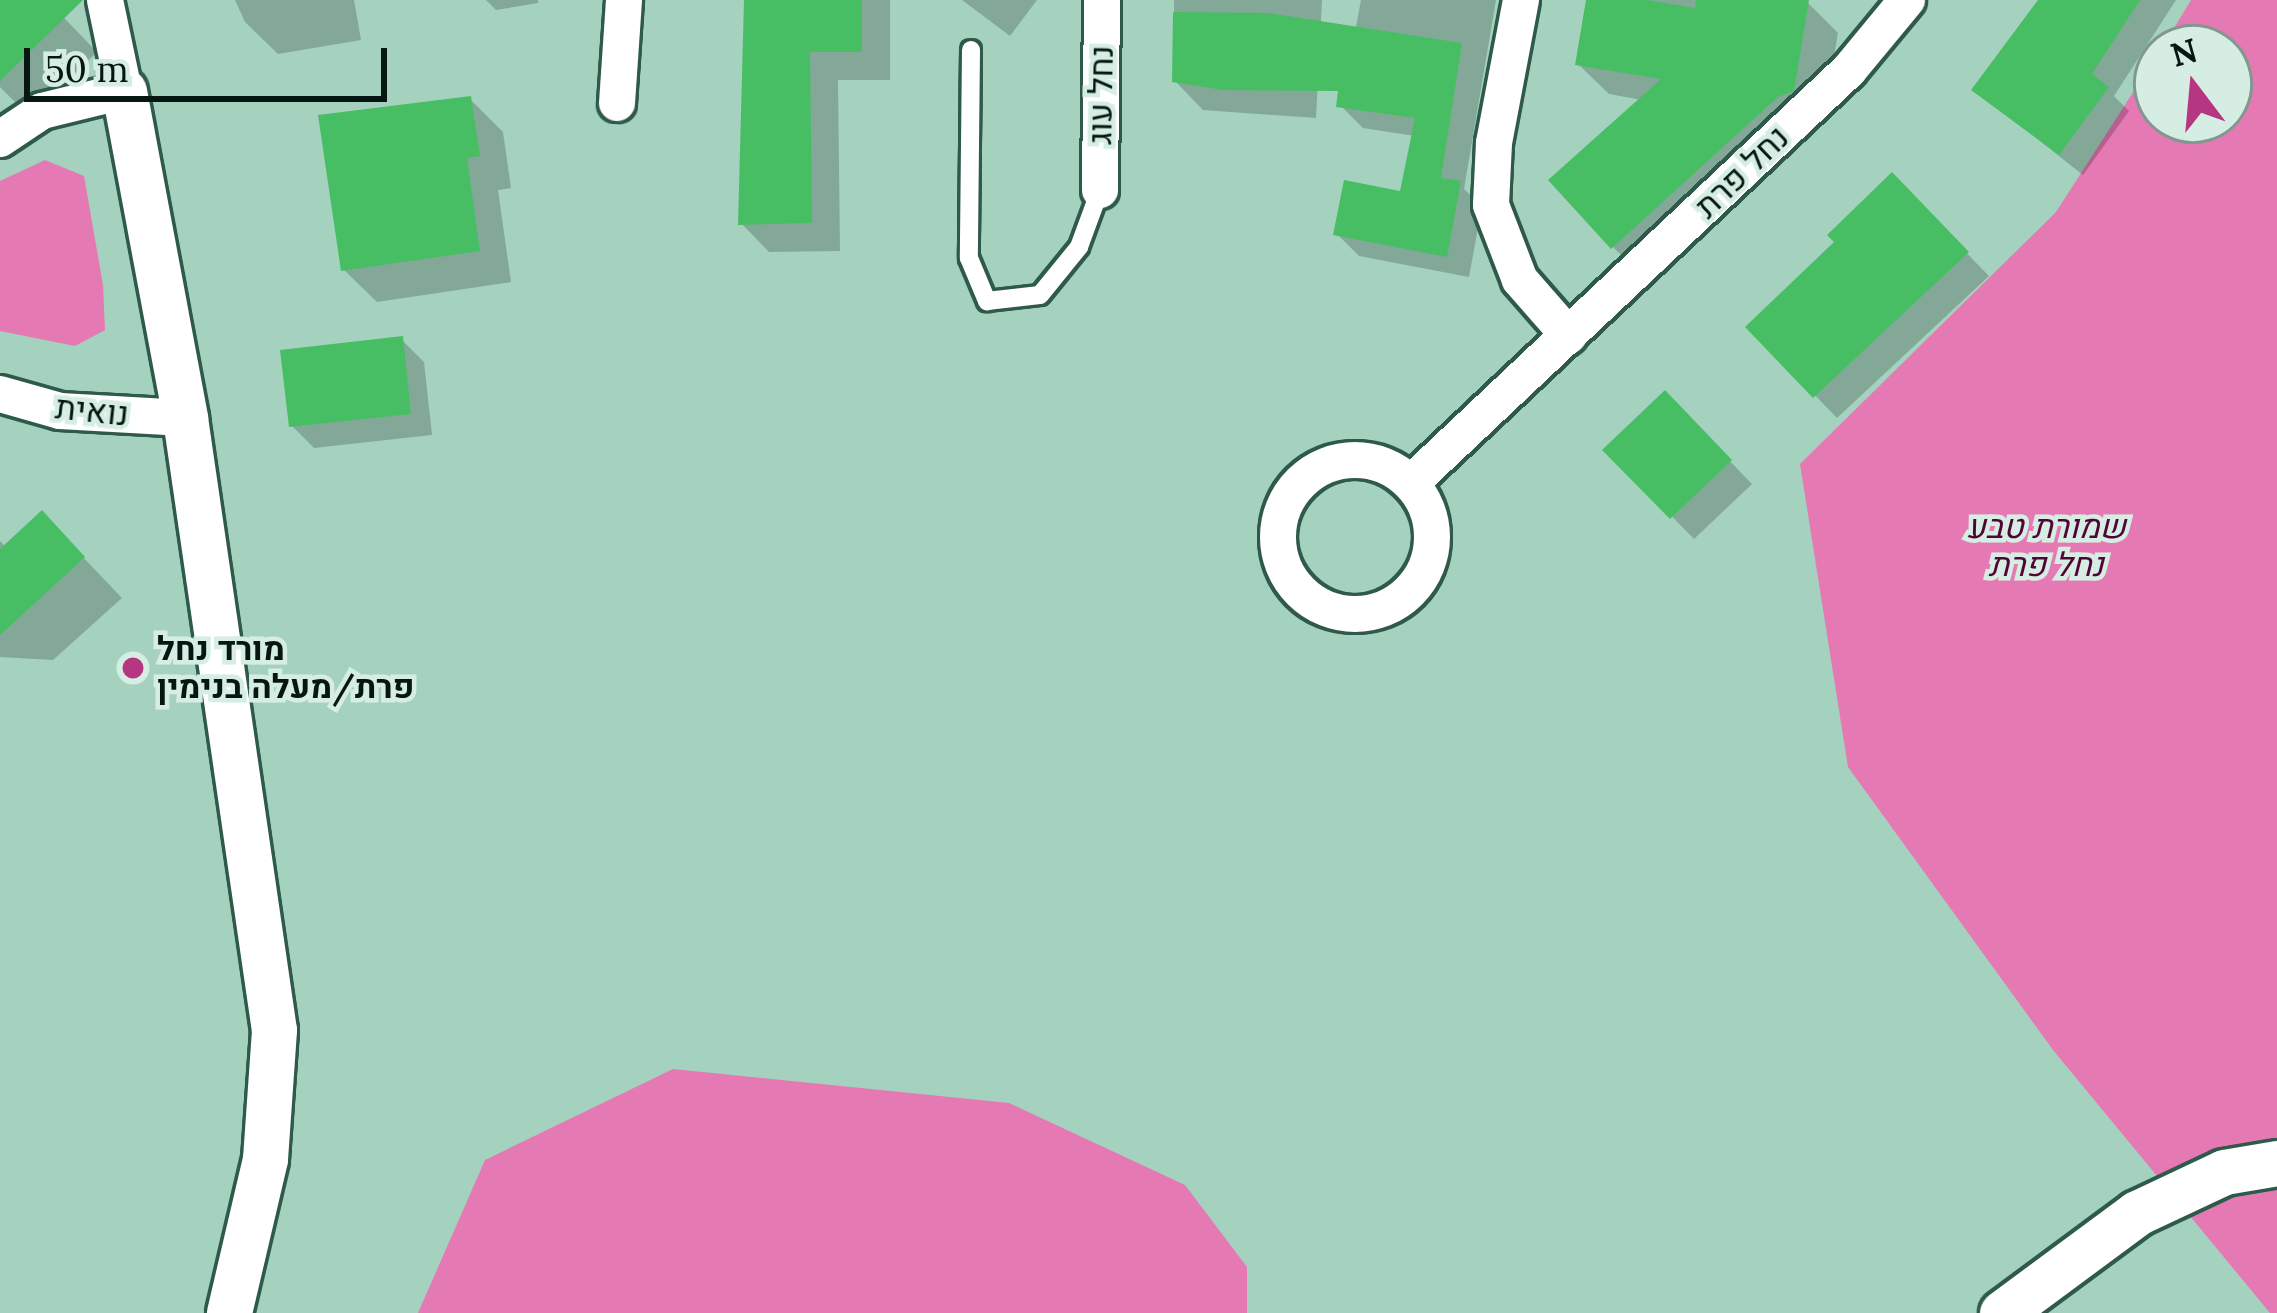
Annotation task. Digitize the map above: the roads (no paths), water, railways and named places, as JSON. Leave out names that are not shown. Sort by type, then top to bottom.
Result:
[{"type":"street","points":[[105,0],[185,418],[274,1030],[265,1159],[229,1313]]},
{"type":"street","points":[[617,103],[624,0]]},
{"type":"street","name":"נחל עוג","points":[[1100,190],[1102,0]]},
{"type":"street","points":[[1521,0],[1495,143],[1491,205],[1520,280],[1569,336]]},
{"type":"street","name":"נחל פרת","points":[[1411,483],[1849,70],[1907,0]]},
{"type":"street","points":[[0,139],[42,112],[124,92]]},
{"type":"street","name":"נואית","points":[[0,394],[60,411],[185,418]]},
{"type":"street","points":[[1368,461],[1411,483],[1426,505],[1433,530],[1431,557],[1410,590],[1377,612],[1351,614],[1324,608],[1303,594],[1279,551],[1278,527],[1300,483],[1331,465],[1368,461]]},
{"type":"street","points":[[2002,1313],[2137,1213],[2224,1172],[2277,1163]]},
{"type":"lane","points":[[970,50],[969,258],[987,301],[1040,295],[1079,247],[1100,190]]},
{"type":"place","name":"מורד נחל פרת/מעלה בנימין","points":[[133,668]]},
{"type":"park label","name":"שמורת טבע נחל פרת","points":[[2046,546]]}]
